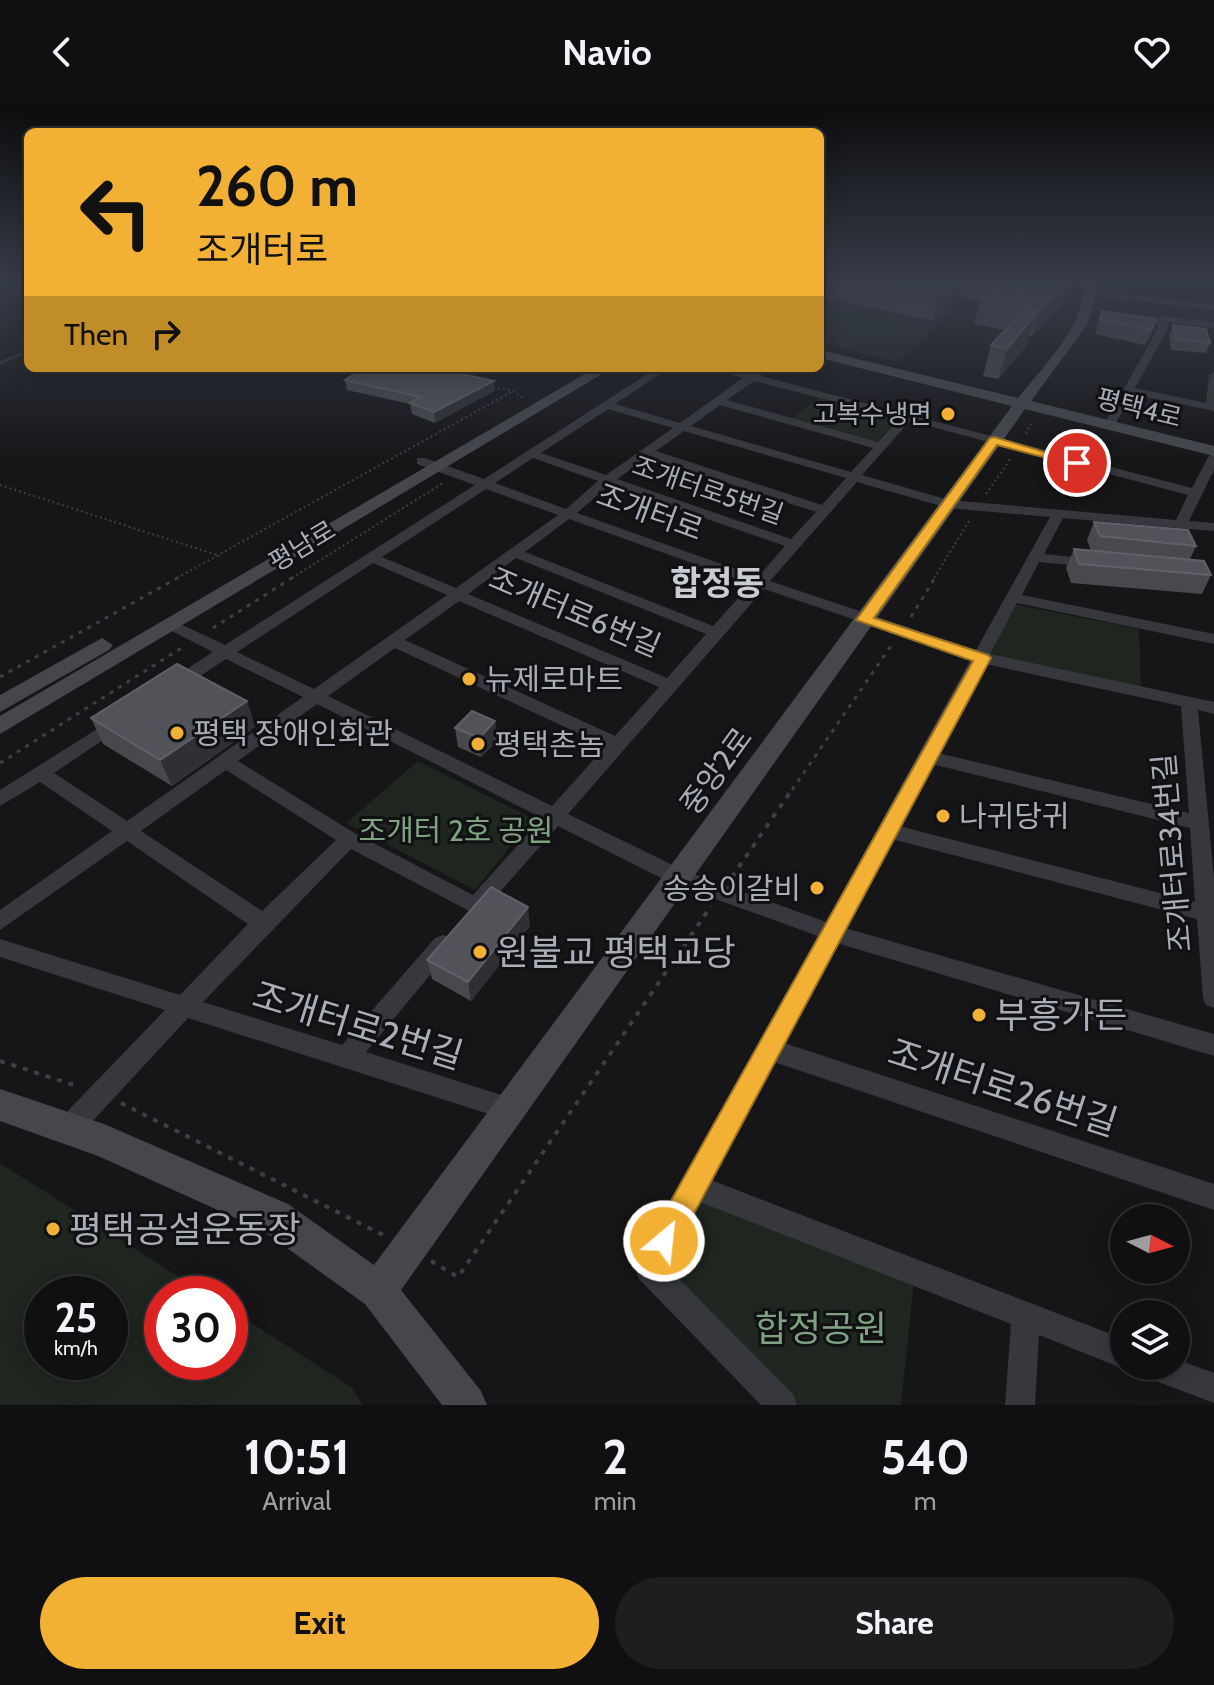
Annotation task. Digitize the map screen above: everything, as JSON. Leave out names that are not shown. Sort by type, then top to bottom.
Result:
[{"type":"street","name":"중앙2로","points":[[378,1291],[948,504],[1003,443],[1076,343]]},
{"type":"street","points":[[1112,421],[1153,343]]},
{"type":"street","name":"평택4로","points":[[824,353],[1026,409],[1214,451]]},
{"type":"street","name":"평남로","points":[[0,726],[429,464],[519,395],[569,372]]},
{"type":"street","name":"평남로","points":[[0,705],[429,464],[610,372]]},
{"type":"street","points":[[158,696],[658,372]]},
{"type":"street","points":[[731,372],[1195,493]]},
{"type":"street","name":"조개터로5번길","points":[[570,512],[606,481],[759,372]]},
{"type":"street","points":[[1128,390],[1213,408],[1214,375]]},
{"type":"street","points":[[716,401],[882,447]]},
{"type":"street","name":"조개터로5번길","points":[[605,405],[948,504],[1214,527]]},
{"type":"street","name":"평택4로","points":[[1026,409],[1112,421],[1214,451]]},
{"type":"street","points":[[346,1058],[465,918],[764,583],[907,417]]},
{"type":"street","points":[[1181,523],[1214,451]]},
{"type":"street","name":"조개터로5번길","points":[[646,452],[826,511]]},
{"type":"street","name":"조개터로5번길","points":[[529,453],[795,545]]},
{"type":"street","name":"조개터로","points":[[429,464],[570,512],[864,620],[983,658],[1214,708]]},
{"type":"street","name":"조개터로6번길","points":[[0,921],[570,512]]},
{"type":"street","points":[[782,1405],[649,1269],[983,658],[1058,514]]},
{"type":"street","name":"조개터로6번길","points":[[515,553],[717,633]]},
{"type":"street","points":[[1036,557],[1110,564]]},
{"type":"street","name":"조개터로6번길","points":[[373,558],[670,686]]},
{"type":"street","points":[[1015,598],[1214,639]]},
{"type":"street","points":[[169,624],[678,877],[833,933],[1214,1045]]},
{"type":"street","points":[[394,641],[618,745]]},
{"type":"street","name":"조개터로34번길","points":[[1189,703],[1199,823],[1211,914],[1214,998]]},
{"type":"street","points":[[0,799],[135,711]]},
{"type":"street","points":[[928,757],[1199,823]]},
{"type":"street","points":[[224,760],[349,839],[465,918]]},
{"type":"street","points":[[41,773],[263,923]]},
{"type":"street","points":[[887,830],[1211,914]]},
{"type":"street","name":"조개터로2번길","points":[[185,1009],[263,923],[349,839]]},
{"type":"street","name":"조개터로2번길","points":[[0,948],[185,1009],[511,1109]]},
{"type":"street","points":[[68,1129],[185,1009]]},
{"type":"street","name":"조개터로26번길","points":[[768,1049],[1214,1197]]},
{"type":"street","points":[[0,1105],[104,1141],[275,1217],[378,1291],[467,1405]]},
{"type":"street","points":[[693,1186],[1110,1349]]},
{"type":"street","points":[[1020,1405],[1026,1317]]},
{"type":"street","points":[[1190,1379],[1214,1388]]},
{"type":"path","points":[[482,384],[519,395]]},
{"type":"path","points":[[0,677],[519,395]]},
{"type":"path","points":[[0,1061],[103,1094],[409,1248],[458,1277],[901,632],[978,507],[1003,443],[1026,409]]},
{"type":"path","points":[[0,763],[458,473]]},
{"type":"path","points":[[0,485],[220,556]]},
{"type":"shaded area","points":[[824,343],[919,343],[898,362],[824,344]]},
{"type":"green space","points":[[820,397],[900,417],[876,442],[791,419]]},
{"type":"green space","points":[[1008,603],[1139,629],[1141,687],[988,656]]},
{"type":"green space","name":"조개터 2호 공원","points":[[418,761],[533,819],[475,890],[346,823]]},
{"type":"green space","name":"평택공설운동장","points":[[0,1163],[178,1276],[144,1276],[144,1380],[248,1380],[248,1321],[351,1387],[363,1405],[0,1405]]},
{"type":"green space","name":"합정공원","points":[[698,1195],[914,1281],[901,1405],[789,1405],[655,1270]]},
{"type":"building","points":[[993,343],[1012,343],[1007,349],[991,345]]},
{"type":"building","points":[[358,372],[452,372],[494,381],[434,412],[410,403],[421,397],[345,380]]},
{"type":"building","points":[[1094,522],[1188,530],[1196,546],[1100,536]]},
{"type":"building","points":[[1074,549],[1204,561],[1211,575],[1079,564]]},
{"type":"building","points":[[177,664],[247,701],[160,760],[91,718]]},
{"type":"building","points":[[472,711],[495,721],[479,738],[455,728]]},
{"type":"building","points":[[491,887],[528,907],[468,982],[427,960]]},
{"type":"waterway","points":[[0,363],[24,353]]},
{"type":"place","name":"고복수냉면","points":[[948,414]]},
{"type":"place","name":"뉴제로마트","points":[[469,679]]},
{"type":"place","name":"평택 장애인회관","points":[[177,733]]},
{"type":"place","name":"평택촌놈","points":[[478,744]]},
{"type":"place","name":"나귀당귀","points":[[943,816]]},
{"type":"place","name":"송송이갈비","points":[[817,888]]},
{"type":"place","name":"원불교 평택교당","points":[[480,952]]},
{"type":"place","name":"부흥가든","points":[[979,1015]]},
{"type":"place","name":"평택공설운동장","points":[[53,1229]]},
{"type":"district","name":"합정동","points":[[717,583]]},
{"type":"route","points":[[664,1241],[983,658],[864,620],[994,441],[1077,463]]}]
